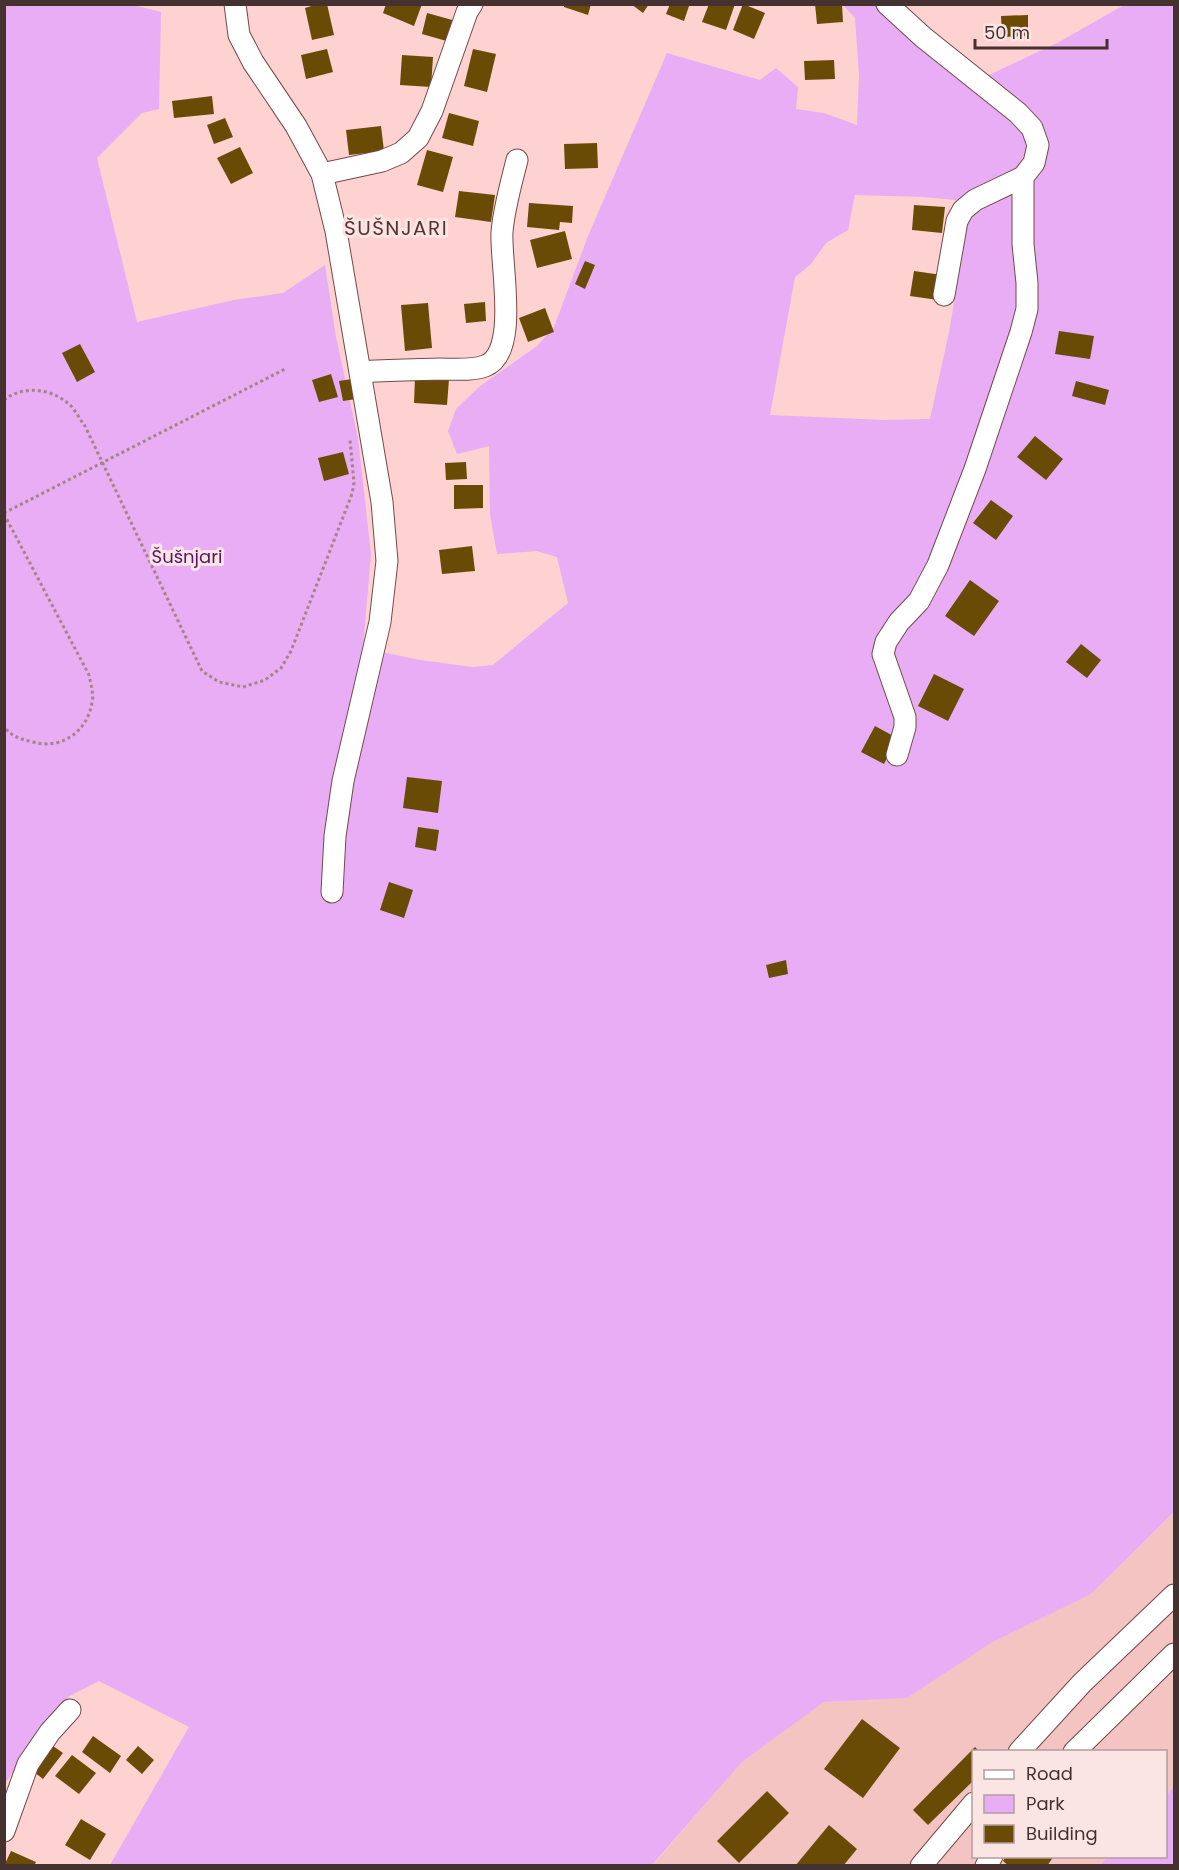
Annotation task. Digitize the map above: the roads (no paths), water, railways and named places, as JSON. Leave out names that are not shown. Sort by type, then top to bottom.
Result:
[{"type":"street","points":[[235,4],[239,35],[253,62],[296,126],[322,174],[336,231],[382,502],[387,561],[381,622],[343,781],[335,836],[332,892]]},
{"type":"street","points":[[322,174],[382,161],[401,153],[418,138],[432,111],[467,12],[472,4]]},
{"type":"street","points":[[887,4],[924,37],[1018,112],[1032,128],[1038,145],[1034,163],[1023,177],[975,200],[963,210],[957,221],[944,296]]},
{"type":"street","points":[[361,372],[473,369],[487,366],[496,359],[506,334],[502,231],[517,160]]},
{"type":"street","points":[[897,754],[905,727],[905,717],[883,654],[886,642],[899,622],[919,601],[938,565],[975,469],[1021,332],[1027,309],[1023,244],[1023,177]]},
{"type":"street","points":[[1021,1750],[1082,1683],[1174,1595]]},
{"type":"street","points":[[1076,1750],[1174,1654]]},
{"type":"street","points":[[4,1831],[28,1764],[50,1732],[70,1710]]},
{"type":"street","points":[[921,1866],[972,1805]]},
{"type":"district","name":"ŠUŠNJARI","points":[[396,228]]},
{"type":"park label","name":"Šušnjari","points":[[187,556]]}]
